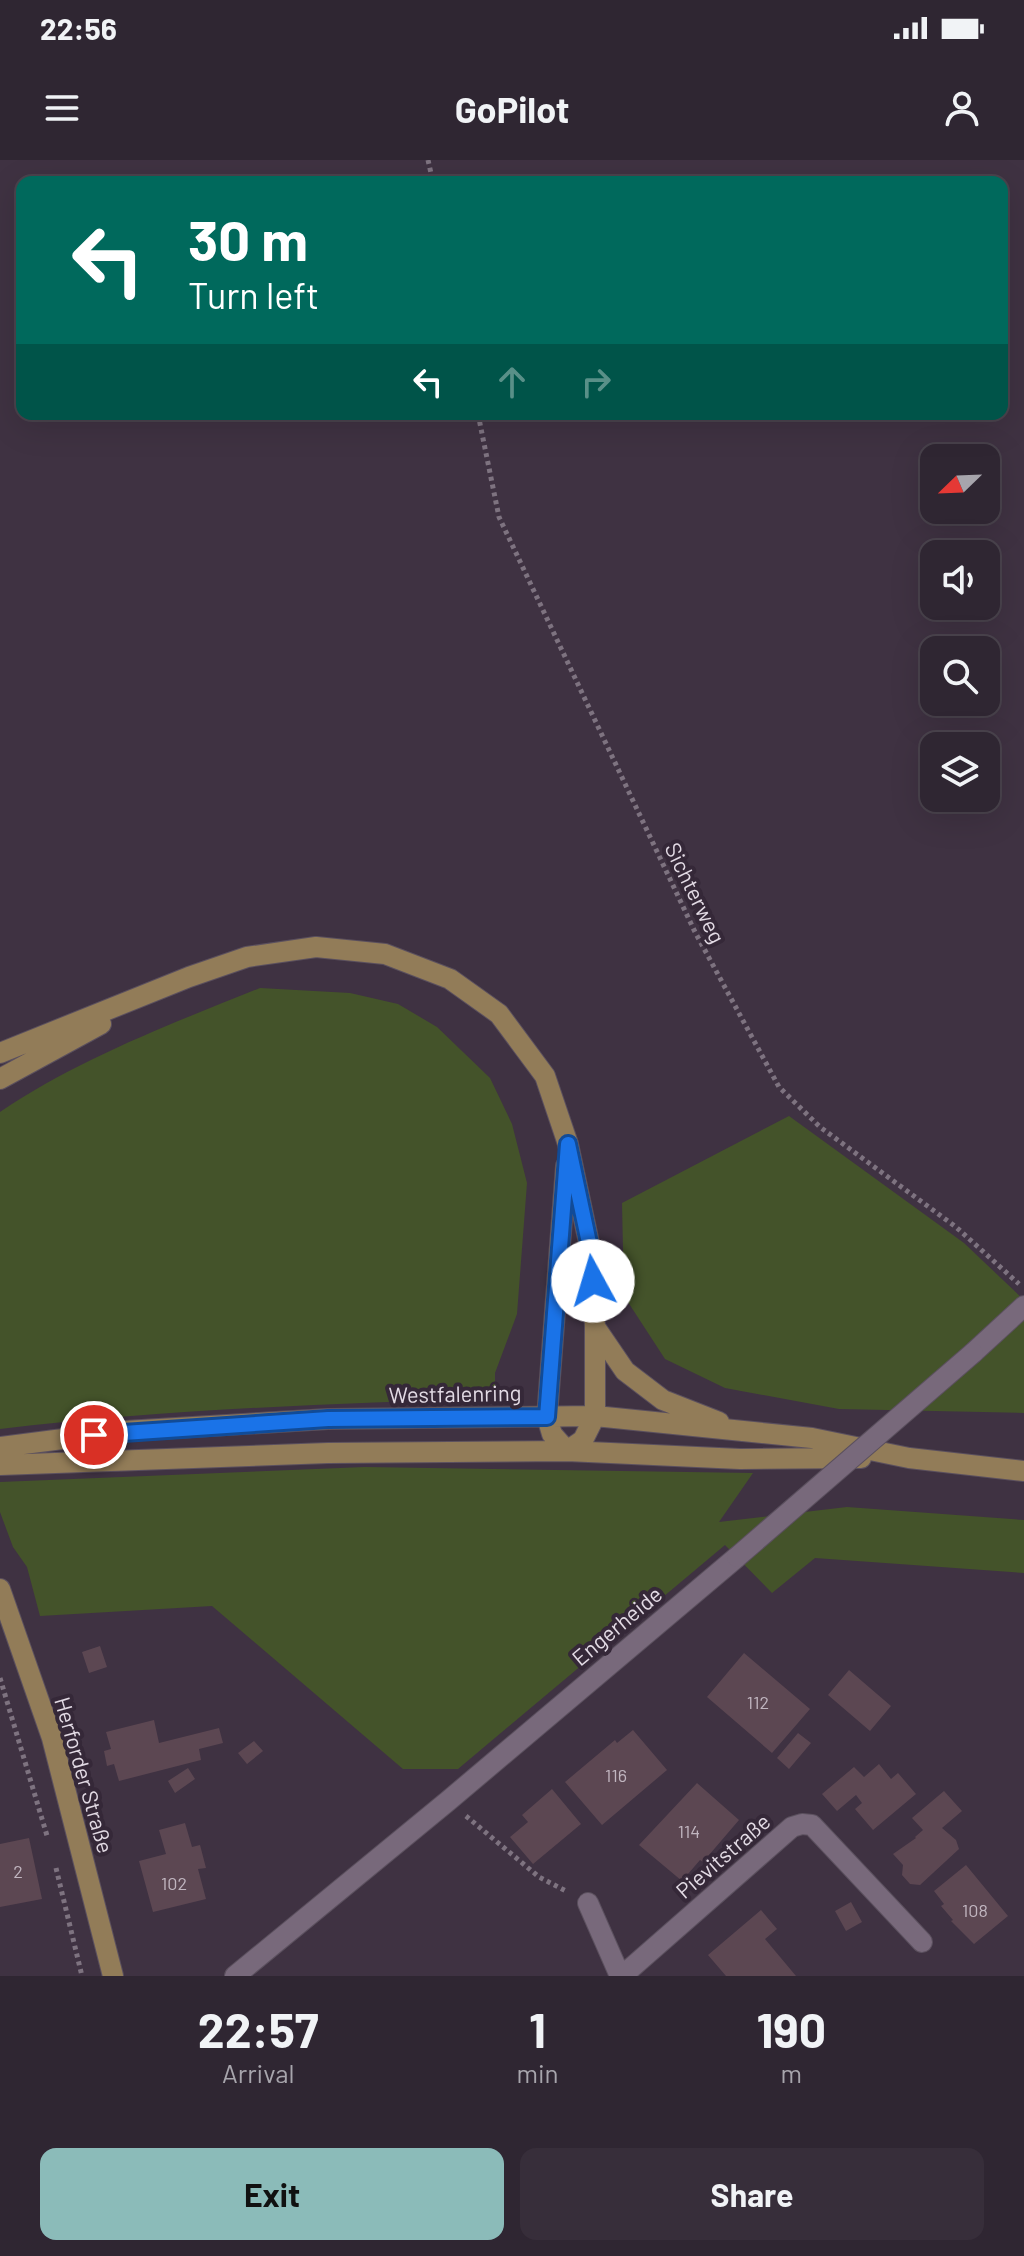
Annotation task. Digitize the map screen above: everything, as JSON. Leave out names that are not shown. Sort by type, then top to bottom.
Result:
[{"type":"main road","points":[[0,1053],[247,957],[316,947],[385,954],[450,979],[499,1014],[545,1076],[568,1144],[592,1257],[595,1416],[583,1440],[567,1451],[552,1434],[547,1417],[568,1144]]},
{"type":"main road","points":[[0,1079],[189,977]]},
{"type":"main road","points":[[595,1327],[625,1371],[663,1400],[741,1431]]},
{"type":"main road","name":"Westfalenring","points":[[0,1447],[125,1431],[313,1420],[595,1416],[812,1438],[909,1458],[1024,1471]]},
{"type":"main road","name":"Westfalenring","points":[[0,1465],[328,1453],[567,1451],[740,1459],[909,1458]]},
{"type":"main road","name":"Herforder Straße","points":[[0,1589],[52,1738],[113,1976]]},
{"type":"street","name":"Engerheide","points":[[235,1976],[737,1557],[1024,1306]]},
{"type":"street","name":"Pievitstraße","points":[[588,1903],[621,1976],[792,1827],[812,1825],[922,1942]]},
{"type":"path","name":"Sichterweg","points":[[479,420],[499,517],[695,932],[779,1087],[820,1127],[956,1227],[1024,1289]]},
{"type":"path","points":[[0,1678],[50,1844]]},
{"type":"path","points":[[448,1801],[539,1877],[588,1903]]},
{"type":"path","points":[[54,1859],[82,1976]]},
{"type":"green space","points":[[260,988],[350,993],[398,1004],[437,1027],[490,1078],[512,1124],[527,1183],[517,1314],[495,1373],[495,1398],[186,1412],[0,1429],[0,1112],[94,1059]]},
{"type":"green space","points":[[789,1116],[964,1243],[1024,1300],[1024,1413],[839,1409],[725,1388],[665,1359],[624,1296],[622,1203]]},
{"type":"green space","points":[[365,1467],[753,1473],[719,1522],[847,1507],[1024,1520],[1024,1573],[815,1558],[772,1593],[725,1545],[458,1769],[403,1769],[212,1606],[40,1616],[27,1567],[13,1547],[0,1512],[0,1482]]},
{"type":"building","points":[[100,1646],[107,1667],[89,1673],[82,1652]]},
{"type":"building","points":[[744,1653],[810,1709],[772,1753],[707,1697]]},
{"type":"building","points":[[849,1670],[891,1706],[870,1731],[828,1695]]},
{"type":"building","points":[[154,1720],[159,1743],[219,1728],[223,1743],[199,1749],[201,1760],[119,1781],[114,1764],[107,1766],[104,1751],[111,1749],[106,1732]]},
{"type":"building","points":[[633,1730],[667,1770],[602,1825],[565,1782],[615,1740],[617,1743]]},
{"type":"building","points":[[798,1733],[811,1743],[789,1769],[777,1758]]},
{"type":"building","points":[[254,1741],[263,1751],[247,1764],[238,1753]]},
{"type":"building","points":[[879,1764],[891,1779],[898,1773],[916,1794],[873,1830],[855,1809],[862,1803],[856,1795],[837,1811],[822,1794],[854,1767],[864,1777]]},
{"type":"building","points":[[188,1768],[195,1779],[175,1793],[168,1781]]},
{"type":"building","points":[[697,1783],[739,1820],[682,1881],[639,1845]]},
{"type":"building","points":[[552,1789],[581,1824],[533,1864],[510,1837],[528,1822],[522,1815]]},
{"type":"building","points":[[944,1791],[962,1811],[942,1828],[956,1840],[959,1849],[920,1885],[910,1884],[902,1875],[903,1865],[893,1854],[923,1830],[912,1818]]},
{"type":"building","points":[[185,1823],[192,1847],[200,1845],[206,1868],[198,1869],[206,1899],[153,1912],[139,1861],[166,1854],[159,1830]]},
{"type":"building","points":[[29,1838],[42,1899],[0,1907],[0,1844]]},
{"type":"building","points":[[966,1865],[1008,1916],[974,1944],[951,1921],[934,1891]]},
{"type":"building","points":[[851,1902],[862,1922],[846,1931],[835,1911]]},
{"type":"building","points":[[761,1910],[777,1929],[765,1939],[796,1976],[726,1976],[708,1955]]},
{"type":"route","points":[[94,1435],[328,1419],[547,1417],[568,1144],[592,1257],[593,1281]]}]
